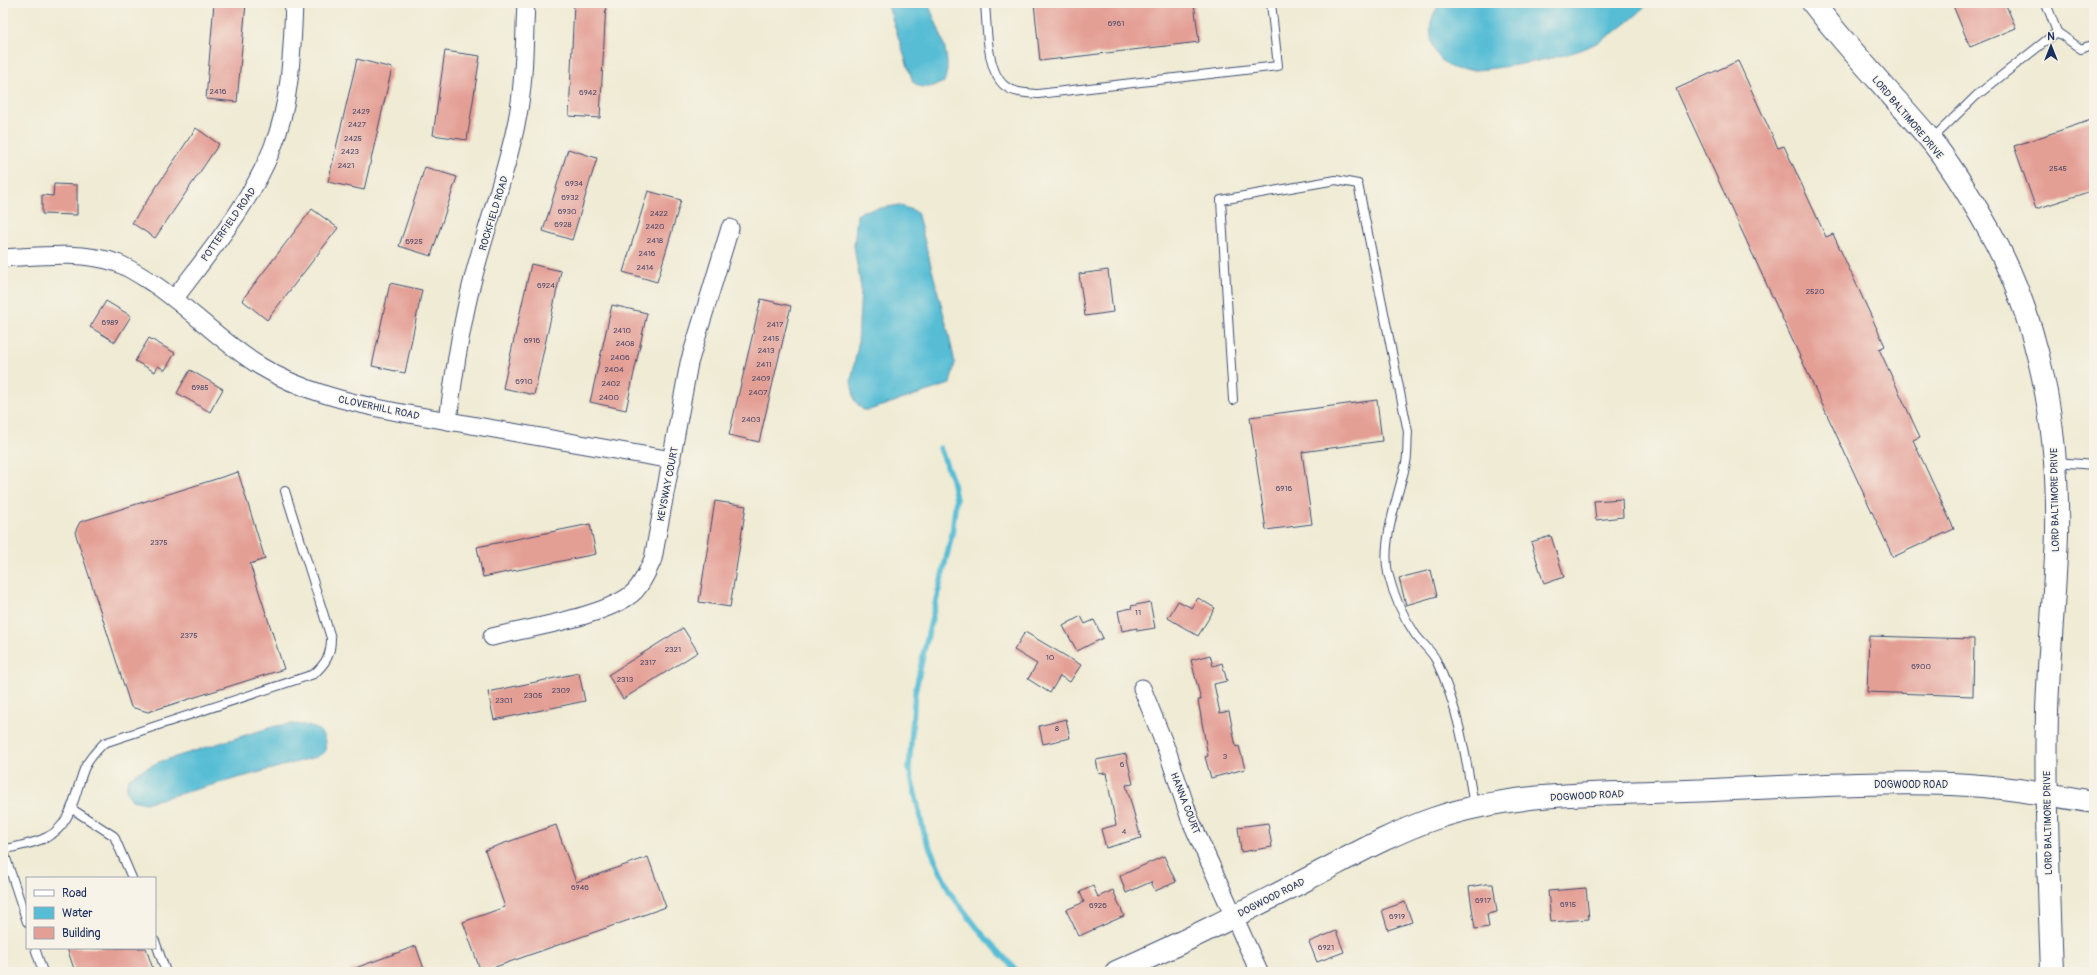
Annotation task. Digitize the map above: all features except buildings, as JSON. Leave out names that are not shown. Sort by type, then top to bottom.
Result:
[{"type":"main road","name":"LORD BALTIMORE DRIVE","points":[[1813,3],[1830,26],[1930,140],[1960,182],[1990,232],[2018,291],[2037,350],[2048,402],[2055,462],[2057,532],[2048,707],[2046,794],[2052,972]]},
{"type":"main road","name":"DOGWOOD ROAD","points":[[1128,970],[1381,841],[1432,820],[1474,806],[1518,800],[1578,795],[1890,784],[1953,784],[2046,794],[2094,802]]},
{"type":"street","name":"POTTERFIELD ROAD","points":[[175,298],[236,215],[257,181],[272,149],[289,86],[294,3]]},
{"type":"street","name":"ROCKFIELD ROAD","points":[[448,421],[464,317],[474,275],[510,155],[518,113],[526,3]]},
{"type":"street","name":"KEVSWAY COURT","points":[[492,636],[596,612],[619,603],[635,591],[646,577],[653,559],[689,363],[730,228]]},
{"type":"street","name":"CLOVERHILL ROAD","points":[[3,258],[56,255],[91,258],[118,263],[175,298],[200,321],[260,366],[322,393],[360,404],[448,421],[672,460]]},
{"type":"street","name":"HANNA COURT","points":[[1142,688],[1166,747],[1190,819],[1259,972]]},
{"type":"lane","points":[[985,3],[990,56],[998,78],[1005,86],[1017,92],[1038,94],[1278,66],[1271,3]]},
{"type":"lane","points":[[2046,3],[2057,32],[2081,49],[2094,44]]},
{"type":"lane","points":[[1930,140],[1976,96],[2057,32]]},
{"type":"lane","points":[[1233,400],[1221,200],[1336,180],[1358,184],[1408,432],[1406,460],[1387,549],[1387,572],[1394,594],[1404,614],[1416,634],[1435,658],[1447,686],[1467,762],[1474,806]]},
{"type":"lane","points":[[2055,462],[2094,465]]},
{"type":"lane","points":[[26,919],[3,850],[48,837],[58,830],[72,809],[86,766],[95,751],[104,742],[314,674],[326,663],[331,651],[331,638],[285,491]]},
{"type":"lane","points":[[72,809],[114,836],[132,877]]},
{"type":"lane","points":[[156,945],[166,972]]},
{"type":"lane","points":[[35,949],[43,972]]},
{"type":"water","points":[[887,3],[928,3],[940,32],[946,52],[947,72],[944,82],[932,87],[924,87],[913,82]]},
{"type":"water","points":[[1441,3],[1649,3],[1613,33],[1597,43],[1578,51],[1562,56],[1522,64],[1481,70],[1465,70],[1455,69],[1447,65],[1440,59],[1433,47],[1430,27],[1435,12]]},
{"type":"water","points":[[899,205],[917,212],[955,363],[950,384],[869,410],[863,410],[855,401],[851,382],[858,344],[861,288],[854,246],[857,215],[863,211]]},
{"type":"water","points":[[292,724],[306,725],[321,732],[324,737],[325,752],[316,757],[145,803],[132,800],[126,791],[128,779],[138,772],[159,762],[275,726]]},
{"type":"waterway","points":[[940,448],[952,479],[956,499],[952,534],[915,693],[909,768],[925,837],[950,893],[983,935],[1018,972]]}]
